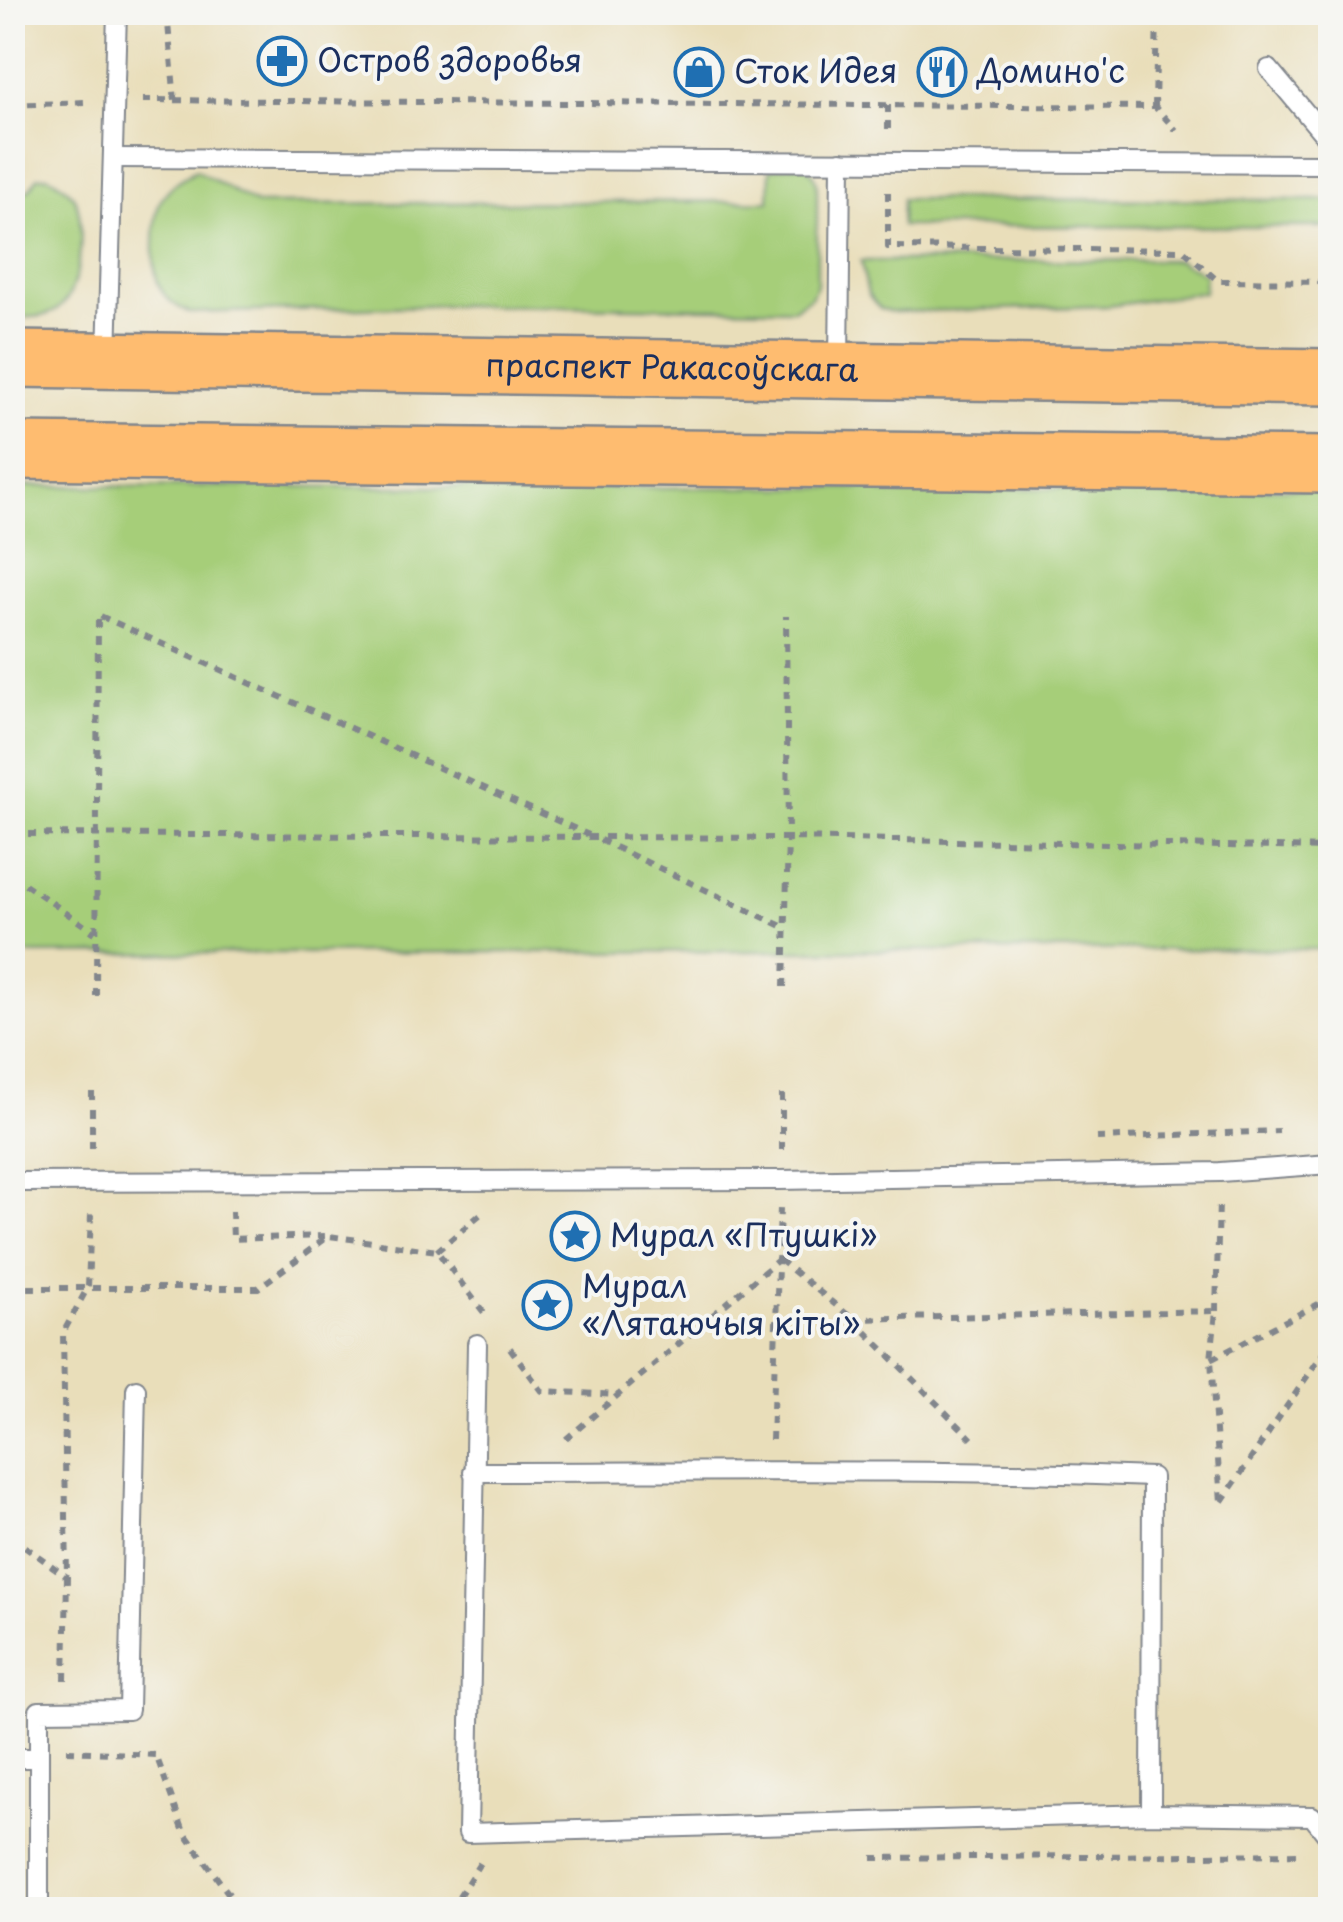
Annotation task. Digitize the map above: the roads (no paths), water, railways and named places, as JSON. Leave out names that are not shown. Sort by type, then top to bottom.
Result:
[{"type":"main road","name":"праспект Ракасоўскага","points":[[12,359],[1330,377]]},
{"type":"main road","points":[[12,452],[1330,465]]},
{"type":"lane","points":[[107,362],[116,12]]},
{"type":"lane","points":[[1270,69],[1330,142]]},
{"type":"lane","points":[[112,158],[1330,164]]},
{"type":"lane","points":[[838,370],[841,161]]},
{"type":"lane","points":[[12,1182],[780,1180],[1220,1172],[1330,1164]]},
{"type":"lane","points":[[477,1344],[468,1833],[1150,1814],[1312,1816],[1330,1839]]},
{"type":"lane","points":[[40,1910],[39,1710],[129,1710],[136,1389]]},
{"type":"lane","points":[[473,1472],[1002,1470],[1152,1476],[1150,1814]]},
{"type":"lane","points":[[12,1758],[38,1758]]},
{"type":"place","name":"Остров здоровья","points":[[282,61]]},
{"type":"place","name":"Сток Идея","points":[[699,72]]},
{"type":"place","name":"Домино'c","points":[[942,72]]},
{"type":"place","name":"Мурал «Птушкі»","points":[[575,1236]]},
{"type":"place","name":"Мурал «Лятаючыя кіты»","points":[[547,1305]]}]
